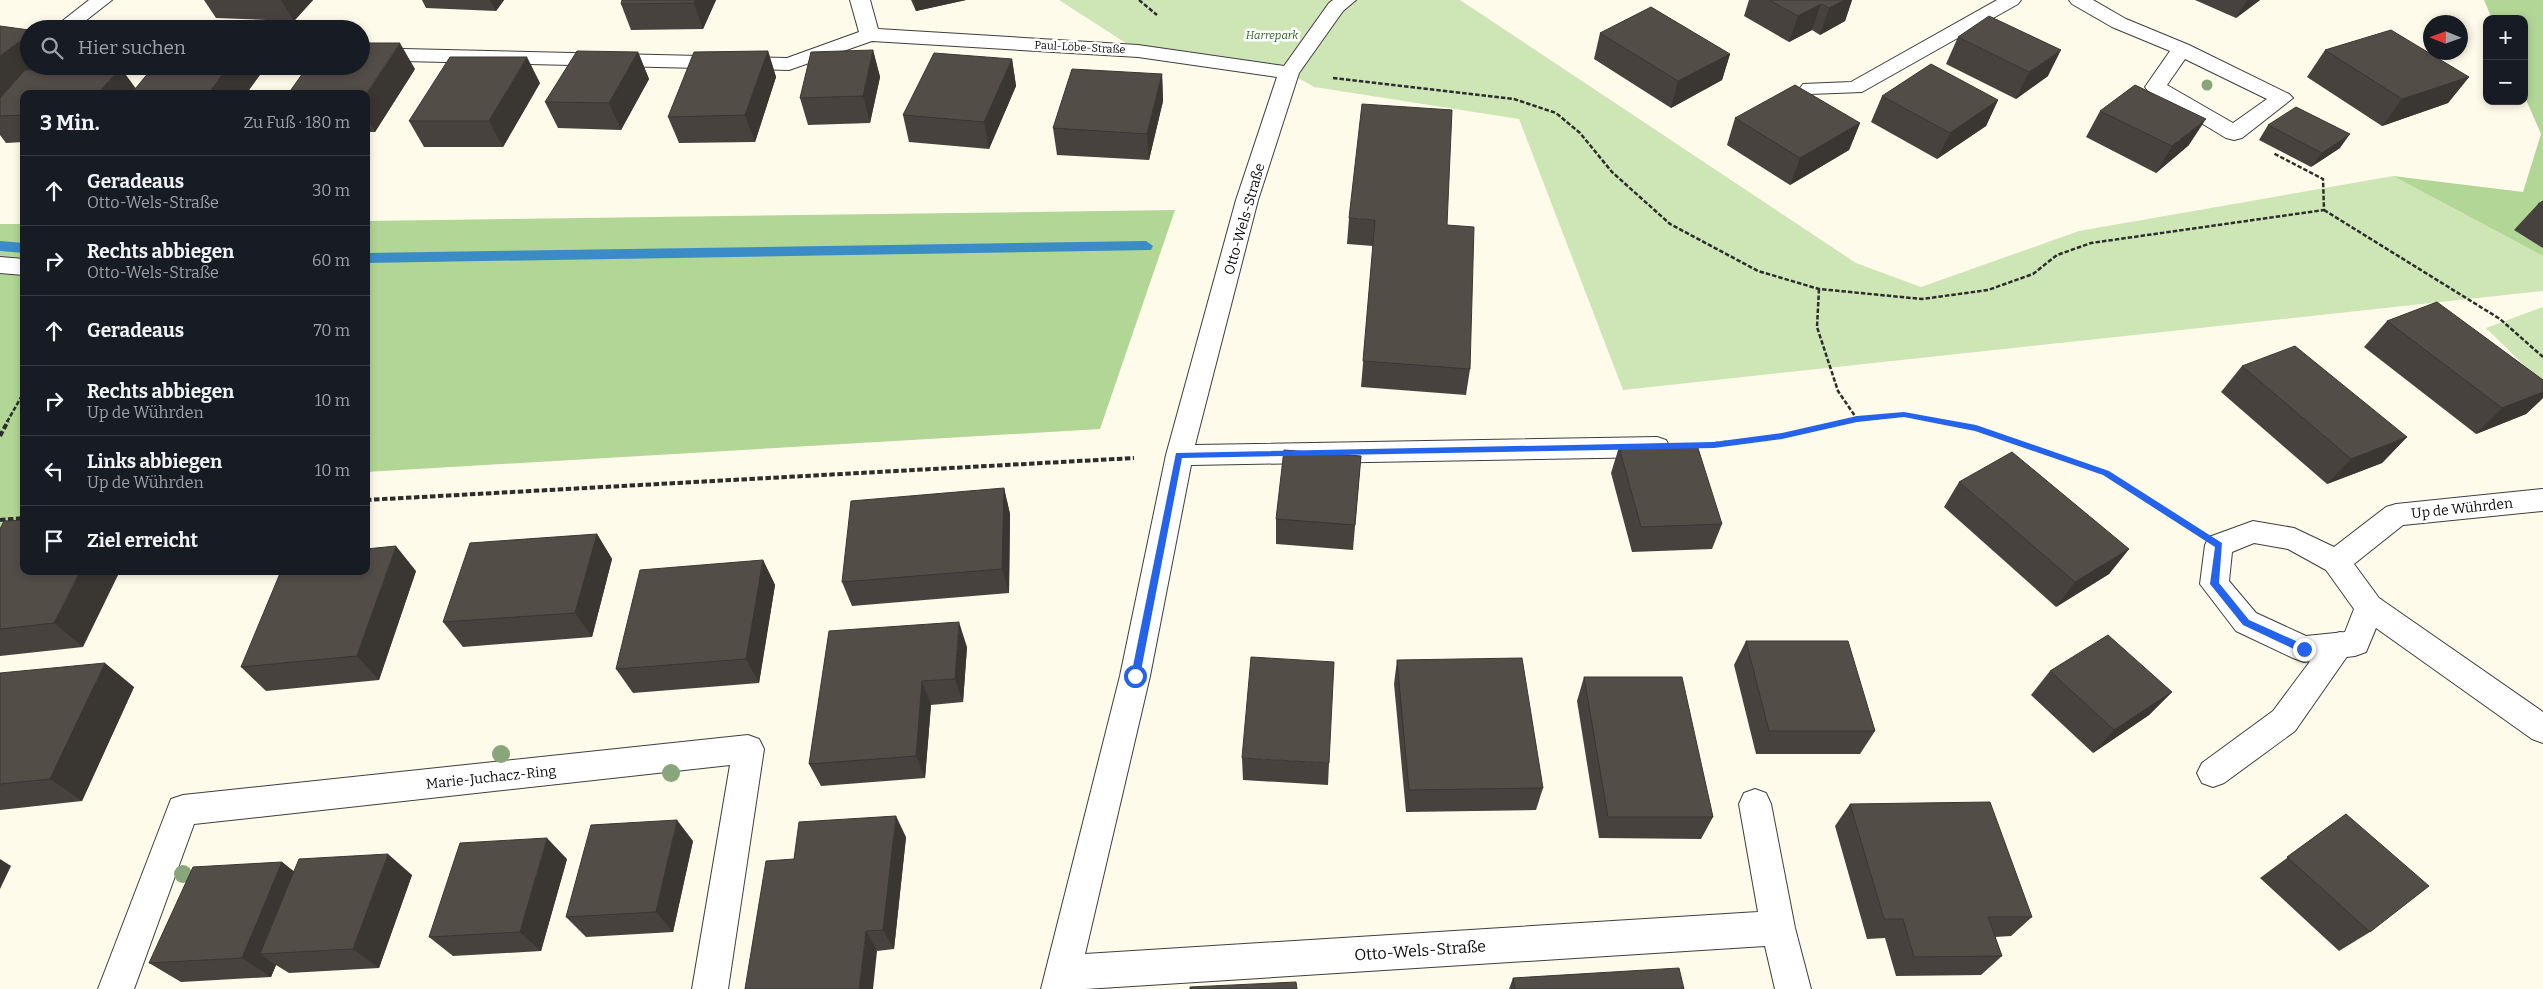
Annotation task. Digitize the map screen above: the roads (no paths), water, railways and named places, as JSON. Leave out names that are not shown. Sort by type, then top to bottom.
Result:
[{"type":"street","points":[[74,20],[102,0]]},
{"type":"street","points":[[860,0],[870,35]]},
{"type":"street","name":"Otto-Wels-Straße","points":[[1346,0],[1336,7],[1289,73],[1247,200],[1179,456],[1135,676],[1060,981],[1778,928]]},
{"type":"street","points":[[1810,88],[1855,88],[2011,0]]},
{"type":"street","points":[[2079,0],[2119,23],[2182,49],[2282,98],[2234,133],[2155,87],[2182,49]]},
{"type":"street","name":"Paul-Löbe-Straße","points":[[370,54],[789,64],[870,35],[1138,50],[1289,73]]},
{"type":"street","points":[[0,265],[20,267]]},
{"type":"street","points":[[1179,456],[1673,446]]},
{"type":"street","name":"Up de Wührden","points":[[2336,562],[2396,515],[2543,500]]},
{"type":"street","points":[[2369,607],[2355,644],[2304,649],[2246,622],[2214,584],[2219,545],[2253,532],[2294,539],[2336,562],[2369,607],[2543,729]]},
{"type":"street","points":[[2213,773],[2284,721],[2340,645]]},
{"type":"street","name":"Marie-Juchacz-Ring","points":[[116,989],[183,810],[748,750],[710,989]]},
{"type":"street","points":[[1755,804],[1778,928],[1793,989]]},
{"type":"waterway","points":[[0,246],[20,248]]},
{"type":"waterway","points":[[370,258],[1146,246]]},
{"type":"park label","name":"Harrepark","points":[[1272,35]]}]
